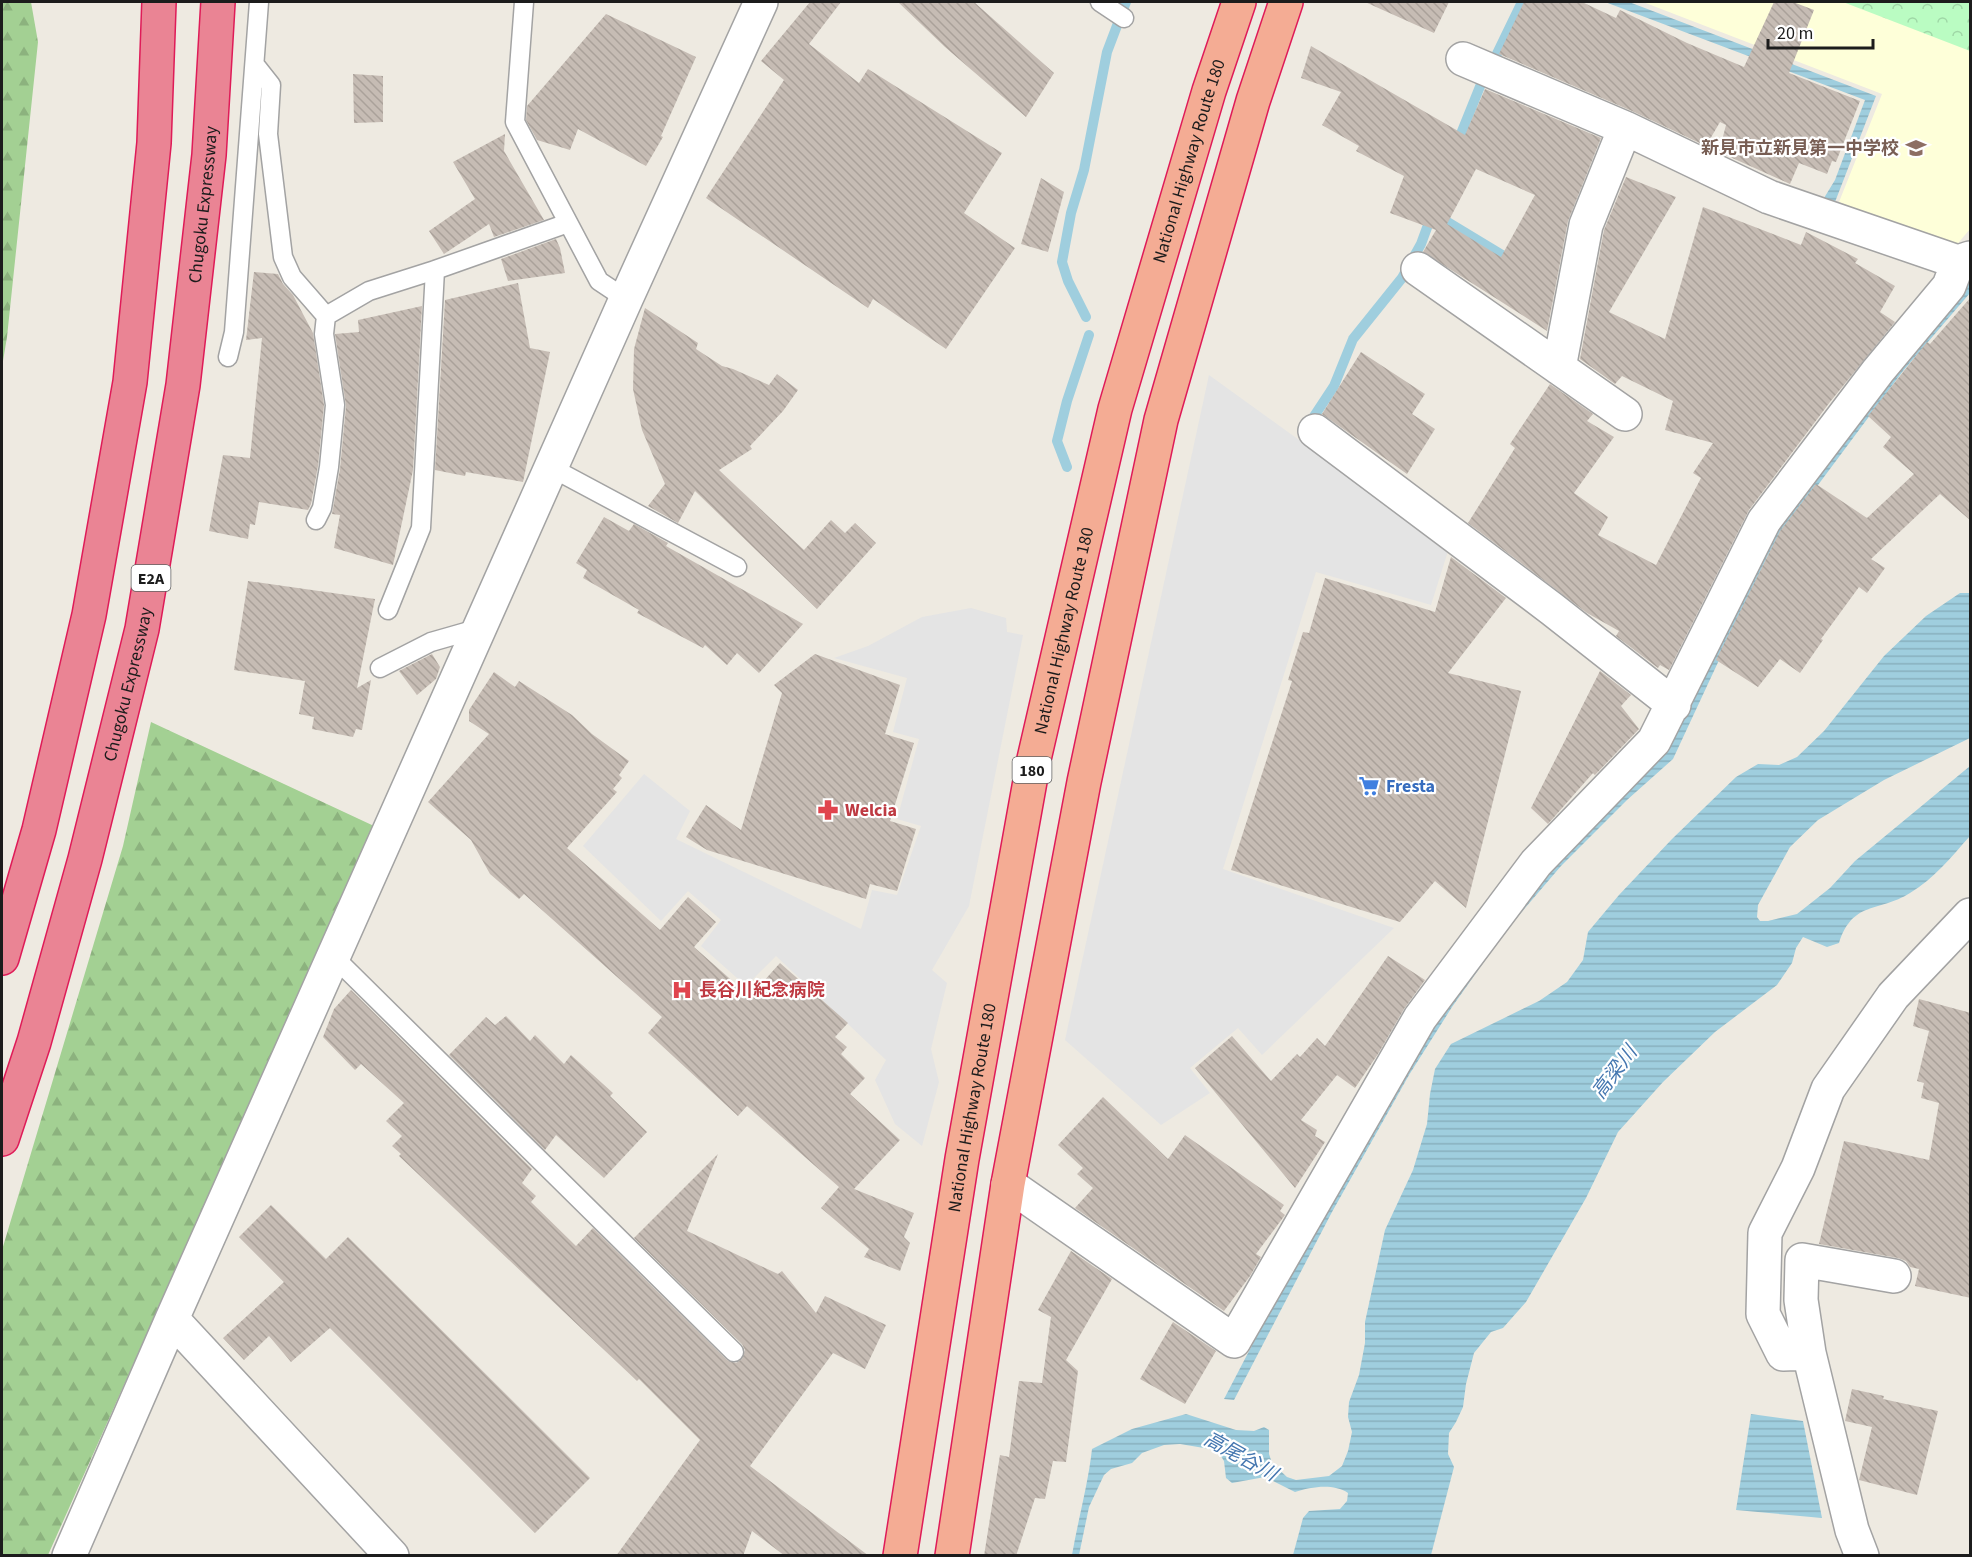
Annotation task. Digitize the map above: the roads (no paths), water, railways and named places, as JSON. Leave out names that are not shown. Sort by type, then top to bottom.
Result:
[{"type":"highway","points":[[2,958],[39,830],[89,615],[130,382],[154,143],[159,2]]},
{"type":"highway","name":"Chugoku Expressway","points":[[2,1139],[34,1042],[86,859],[142,629],[183,385],[208,155],[218,2]]},
{"type":"highway","name":"National Highway Route 180","points":[[900,1556],[962,1159],[1034,759],[1115,409],[1209,91],[1239,2]]},
{"type":"highway","points":[[951,1556],[1008,1184],[1084,782],[1161,420],[1253,100],[1286,2]]},
{"type":"street","points":[[69,1556],[172,1319],[626,299],[761,2]]},
{"type":"street","points":[[1008,1184],[1234,1341],[1420,1018],[1536,863],[1654,741],[1764,521],[1878,371],[1949,286],[1964,260],[1769,197],[1625,128],[1463,59]]},
{"type":"street","points":[[1559,368],[1586,225],[1625,128]]},
{"type":"street","points":[[1418,269],[1625,414]]},
{"type":"street","points":[[1315,431],[1552,609],[1674,705]]},
{"type":"street","points":[[1809,1353],[1783,1354],[1763,1314],[1765,1233],[1798,1168],[1828,1089],[1893,996],[1971,915]]},
{"type":"street","points":[[1862,1556],[1852,1530],[1809,1353],[1801,1300],[1802,1260],[1894,1276]]},
{"type":"street","points":[[172,1319],[392,1556]]},
{"type":"lane","points":[[228,357],[234,332],[260,2]]},
{"type":"lane","points":[[524,2],[514,122],[599,281],[626,299]]},
{"type":"lane","points":[[1100,2],[1124,18]]},
{"type":"lane","points":[[256,66],[271,86],[268,134],[283,257],[292,277],[326,316],[324,334],[335,405],[322,508],[316,520]]},
{"type":"lane","points":[[326,316],[369,291],[568,223]]},
{"type":"lane","points":[[388,610],[421,528],[435,270]]},
{"type":"lane","points":[[552,468],[737,567]]},
{"type":"lane","points":[[380,668],[431,642],[480,628]]},
{"type":"lane","points":[[334,957],[734,1352]]},
{"type":"water","points":[[1605,2],[1629,2],[1876,96],[1835,202],[1824,198],[1835,180],[1865,100]]},
{"type":"water","points":[[1970,277],[1970,293],[1903,371],[1777,540],[1673,759],[1627,800],[1561,866],[1508,928],[1452,1007],[1409,1075],[1332,1212],[1234,1400],[1224,1399],[1318,1219],[1403,1067],[1501,922],[1641,774],[1766,538],[1898,360]]},
{"type":"water","points":[[1960,593],[1970,593],[1970,738],[1884,780],[1818,820],[1790,847],[1758,905],[1757,917],[1760,921],[1768,921],[1797,914],[1830,888],[1855,861],[1970,766],[1970,836],[1942,867],[1919,887],[1898,899],[1859,914],[1845,929],[1839,943],[1827,947],[1803,937],[1796,948],[1792,963],[1777,985],[1715,1032],[1663,1082],[1618,1132],[1586,1198],[1526,1302],[1503,1328],[1491,1332],[1474,1353],[1463,1407],[1449,1433],[1448,1454],[1454,1467],[1431,1555],[1293,1555],[1303,1518],[1309,1511],[1340,1509],[1347,1501],[1348,1493],[1329,1487],[1315,1487],[1295,1492],[1265,1477],[1232,1483],[1226,1478],[1224,1461],[1219,1453],[1210,1449],[1180,1444],[1164,1445],[1142,1453],[1132,1463],[1111,1469],[1104,1475],[1089,1507],[1079,1555],[1072,1555],[1092,1449],[1132,1429],[1186,1414],[1236,1430],[1254,1431],[1264,1427],[1269,1430],[1269,1454],[1272,1463],[1287,1477],[1296,1480],[1329,1476],[1342,1466],[1352,1432],[1348,1417],[1349,1402],[1359,1375],[1365,1343],[1365,1322],[1385,1230],[1413,1170],[1427,1124],[1435,1069],[1451,1044],[1539,1001],[1567,982],[1583,960],[1588,932],[1672,839],[1736,777],[1758,764],[1779,765],[1797,757],[1824,731],[1884,656],[1926,616]]},
{"type":"water","points":[[1751,1414],[1803,1421],[1822,1518],[1736,1510]]},
{"type":"waterway","points":[[1086,317],[1068,281],[1062,262],[1071,213],[1084,170],[1107,52],[1126,2]]},
{"type":"waterway","points":[[1493,62],[1522,2]]},
{"type":"waterway","points":[[1456,146],[1481,84]]},
{"type":"waterway","points":[[1307,427],[1334,386],[1353,339],[1402,278],[1421,244],[1432,214]]},
{"type":"waterway","points":[[1436,215],[1512,261]]},
{"type":"waterway","points":[[1067,467],[1057,441],[1067,401],[1089,335]]},
{"type":"place","name":"新見市立新見第一中学校","points":[[1916,148]]},
{"type":"place","name":"Fresta","points":[[1369,786]]},
{"type":"place","name":"Welcia","points":[[828,810]]},
{"type":"place","name":"長谷川紀念病院","points":[[682,990]]},
{"type":"water label","name":"高梁川","points":[[1614,1072]]},
{"type":"water label","name":"高尾谷川","points":[[1241,1456]]}]
